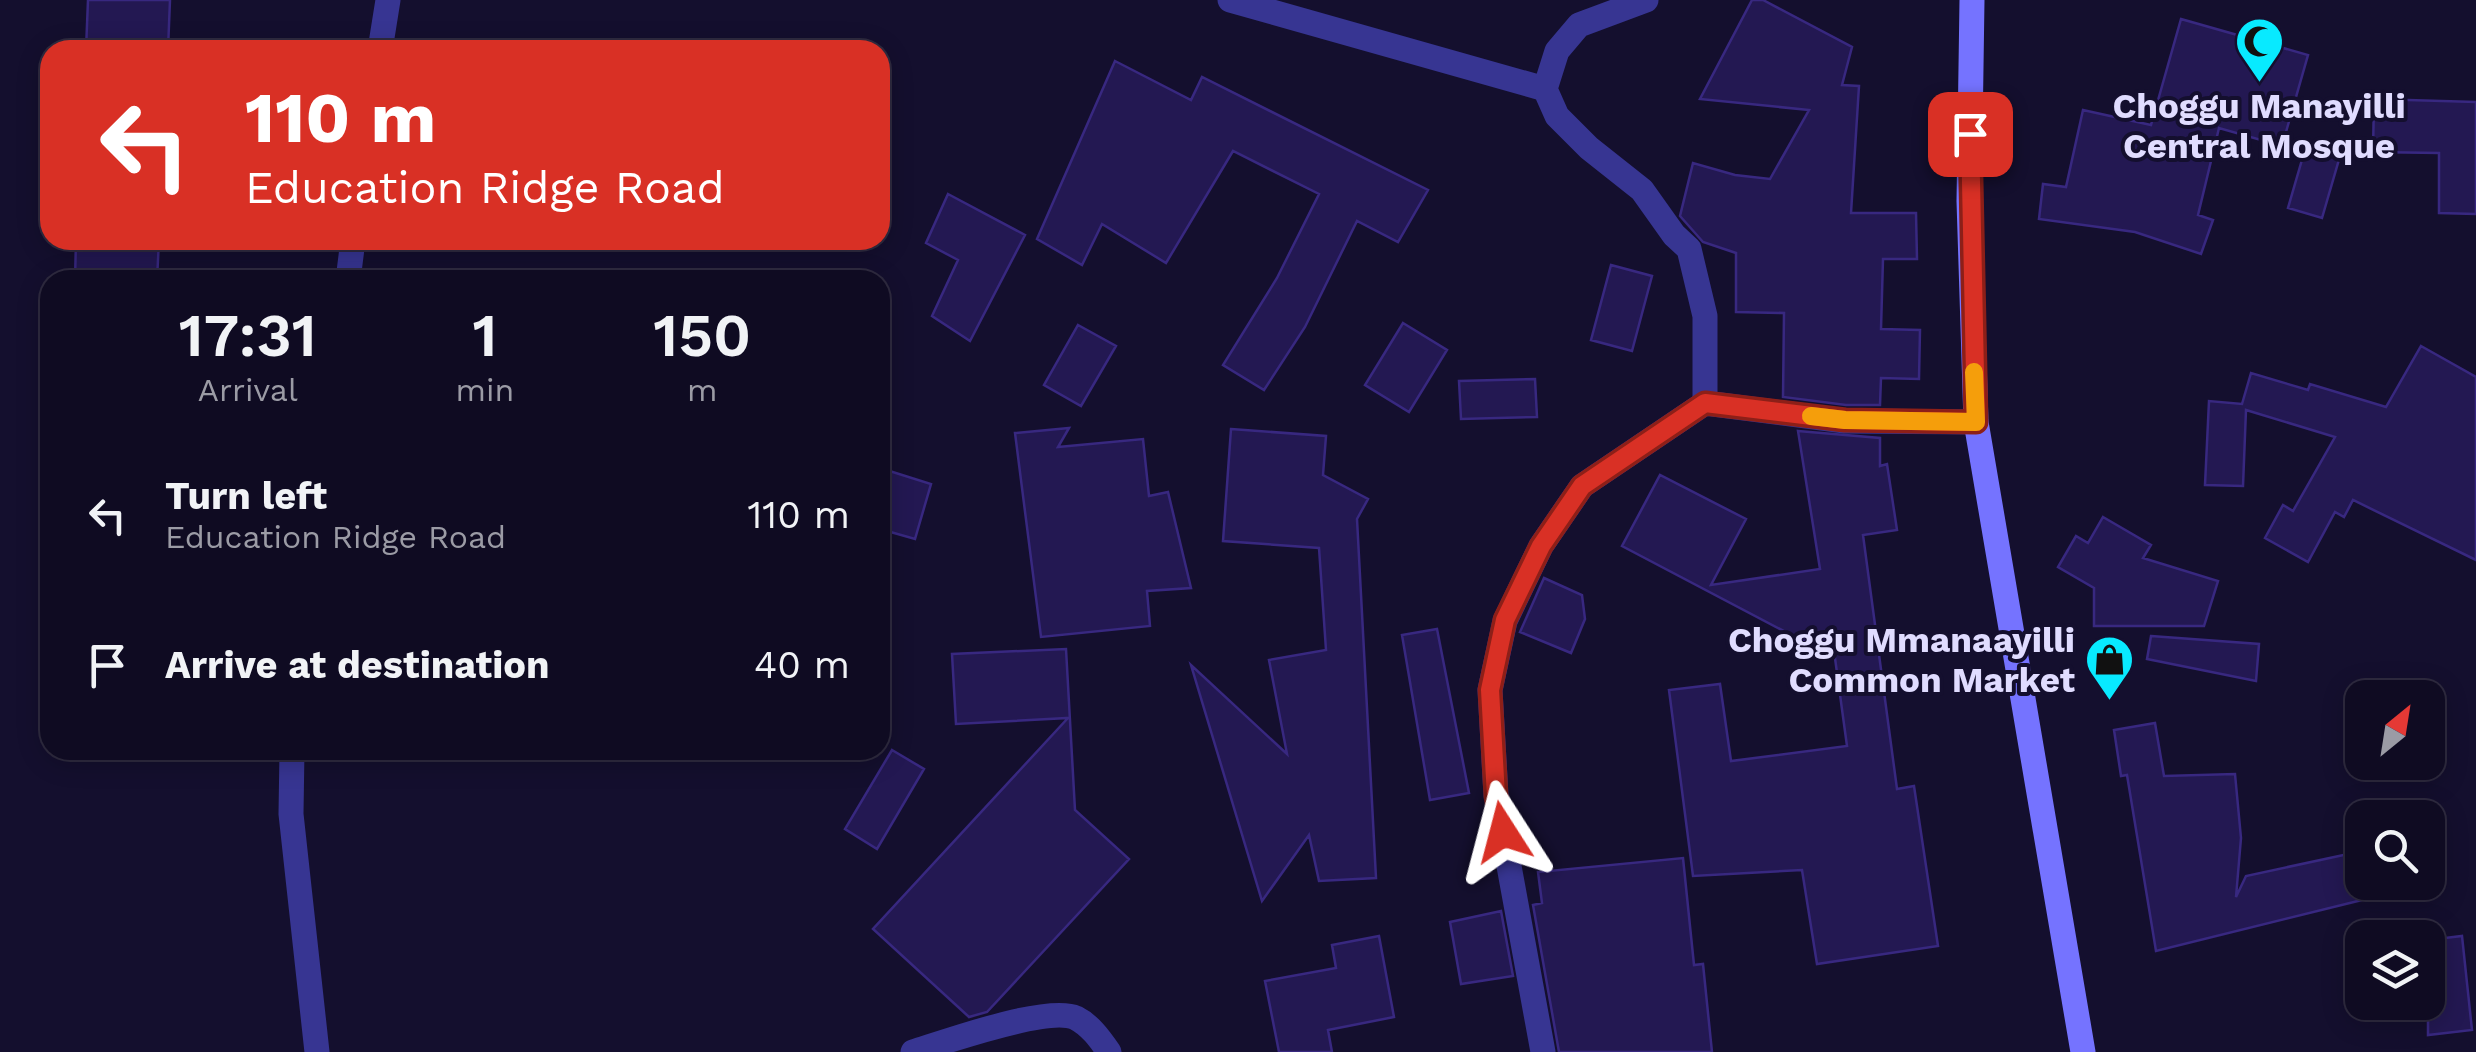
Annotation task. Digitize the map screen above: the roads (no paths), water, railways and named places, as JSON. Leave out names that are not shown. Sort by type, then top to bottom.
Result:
[{"type":"main road","points":[[1972,0],[1969,201],[1976,422],[2083,1052]]},
{"type":"street","points":[[382,40],[388,0]]},
{"type":"street","points":[[1230,0],[1546,89]]},
{"type":"street","points":[[1646,0],[1579,25],[1557,51],[1546,89],[1557,116],[1589,148],[1642,190],[1674,235],[1689,249],[1705,316],[1705,403]]},
{"type":"street","points":[[1543,1052],[1496,796],[1490,690],[1505,620],[1541,546],[1582,486],[1705,403],[1845,420],[1976,422]]},
{"type":"street","points":[[292,760],[291,814],[317,1052]]},
{"type":"street","points":[[913,1052],[1039,1016],[1073,1016],[1098,1035],[1108,1052]]},
{"type":"place","name":"Choggu Manayilli Central Mosque","points":[[2259,84]]},
{"type":"place","name":"Choggu Mmanaayilli Common Market","points":[[2110,702]]}]
